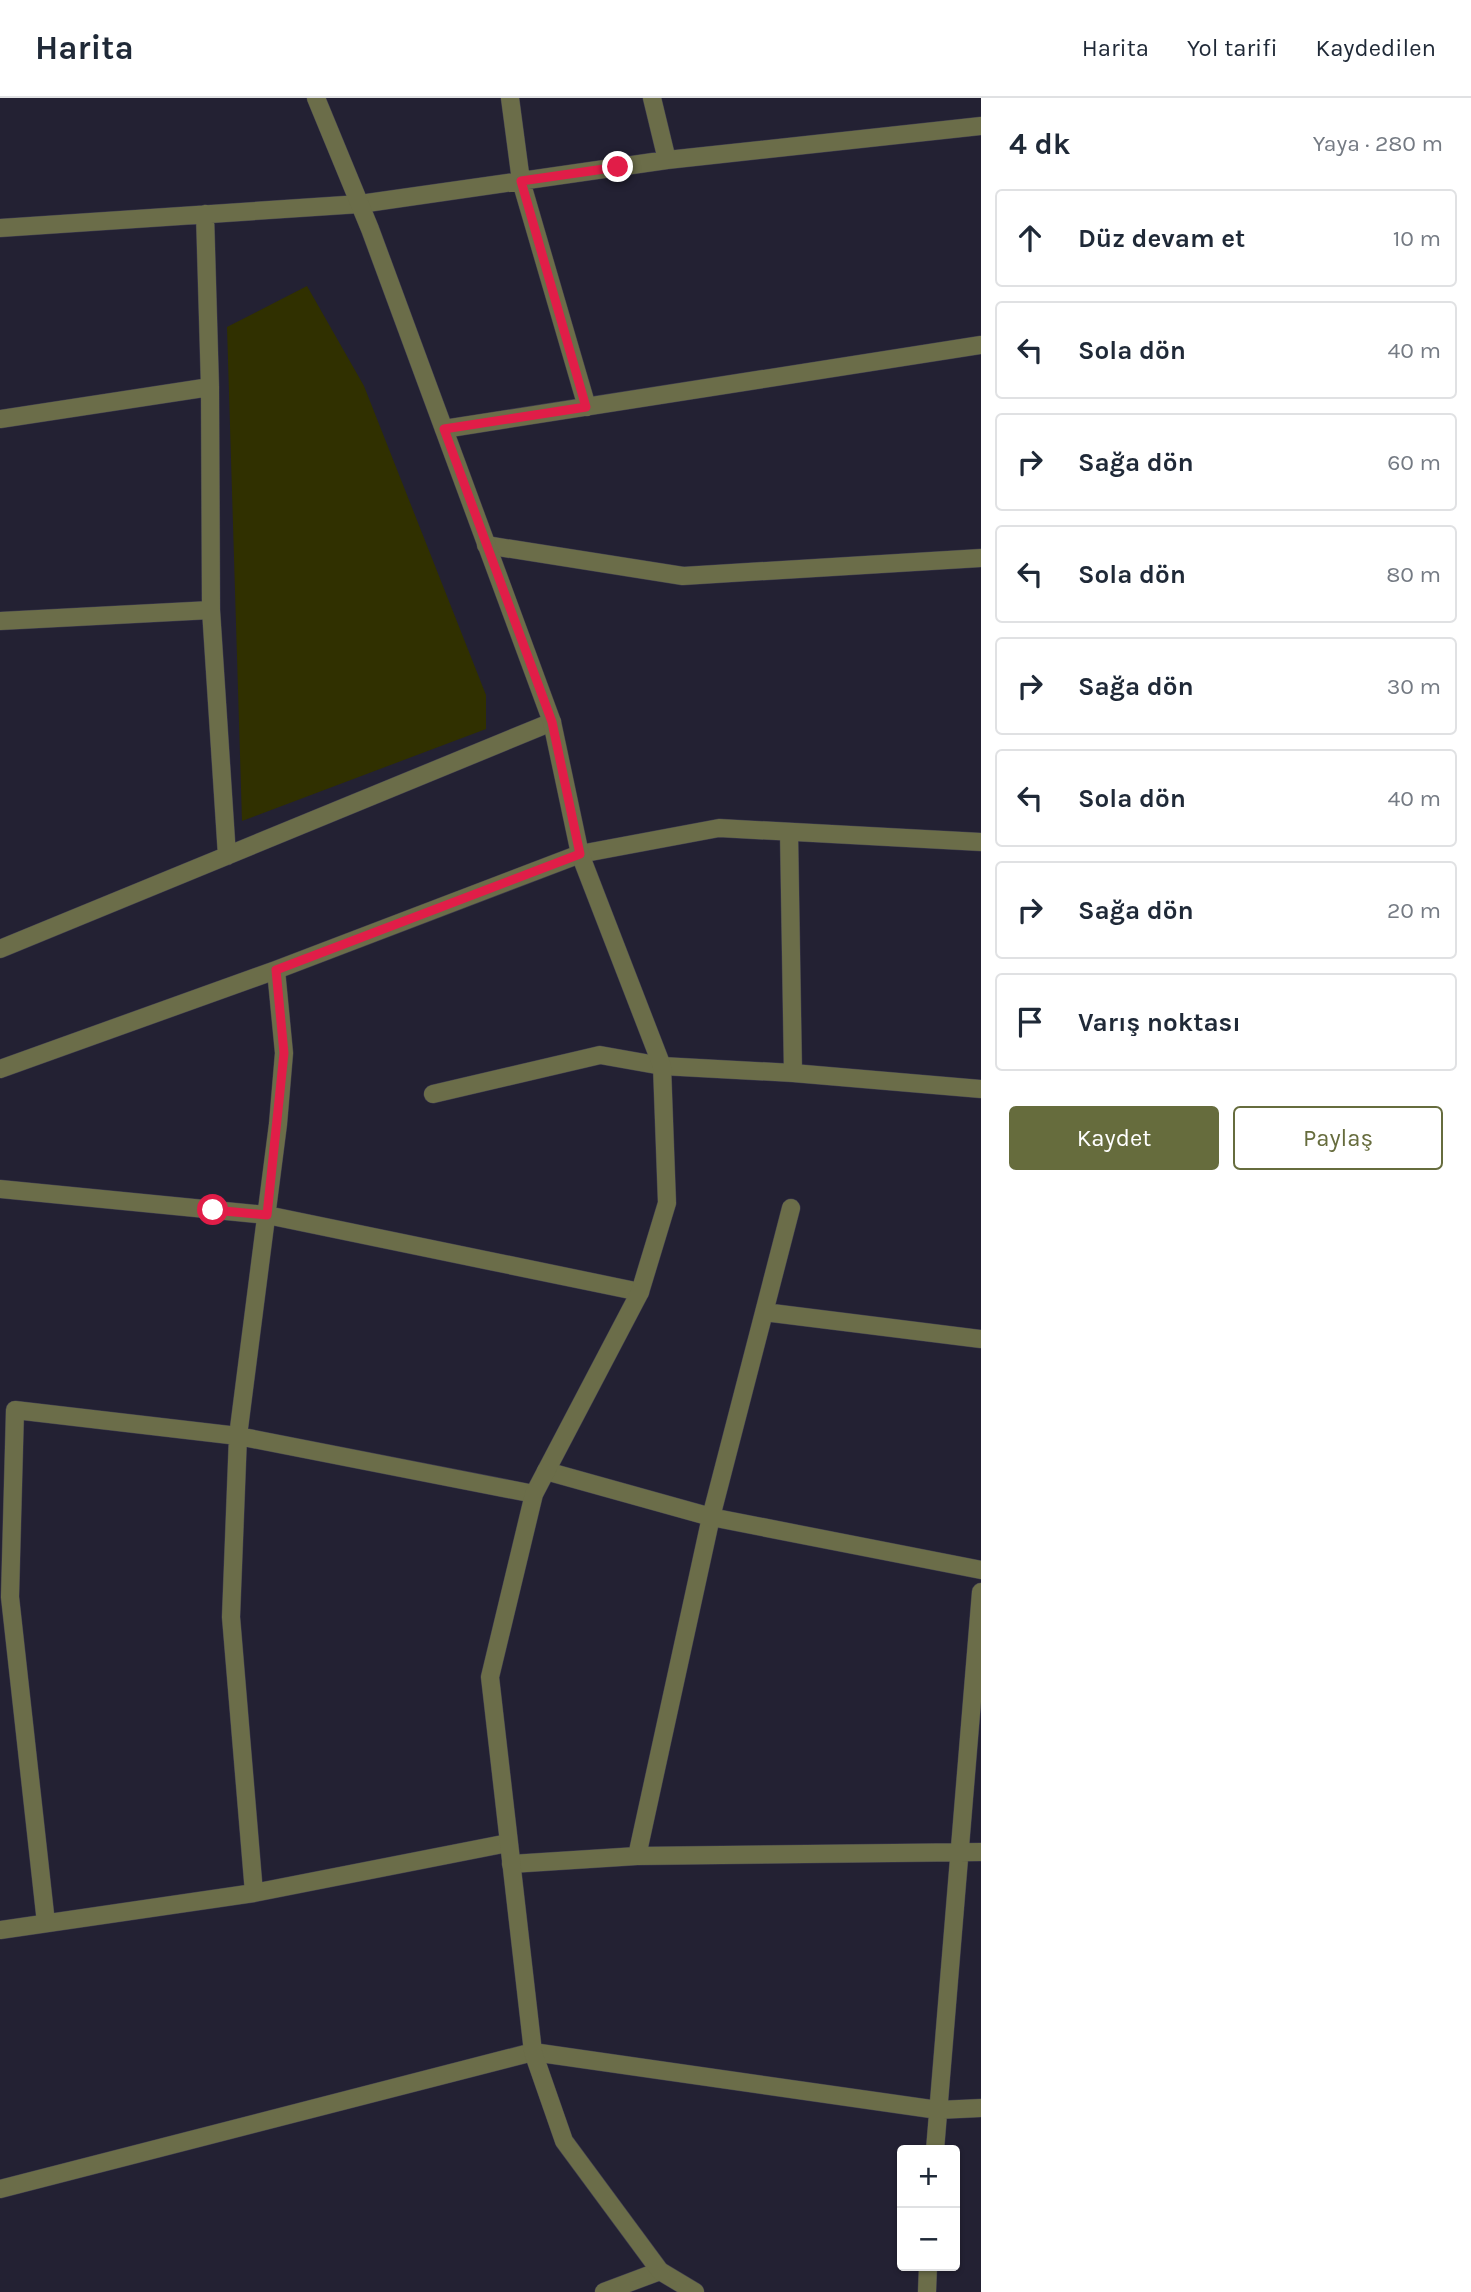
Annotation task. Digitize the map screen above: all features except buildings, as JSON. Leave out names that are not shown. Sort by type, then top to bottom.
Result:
[{"type":"street","points":[[316,98],[360,204],[552,722],[580,854],[662,1066],[667,1203],[640,1292],[534,1494],[490,1677],[533,2052],[564,2141],[660,2271],[695,2292]]},
{"type":"street","points":[[510,98],[521,181],[586,407]]},
{"type":"street","points":[[652,98],[667,160]]},
{"type":"street","points":[[0,228],[360,204],[667,160],[981,126]]},
{"type":"street","points":[[205,214],[210,387],[211,610],[227,856]]},
{"type":"street","points":[[444,429],[981,345]]},
{"type":"street","points":[[0,419],[210,387]]},
{"type":"street","points":[[486,545],[683,576],[981,558]]},
{"type":"street","points":[[0,621],[211,610]]},
{"type":"street","points":[[0,950],[552,722]]},
{"type":"street","points":[[0,1069],[276,970],[580,854],[719,828],[981,842]]},
{"type":"street","points":[[789,832],[793,1073]]},
{"type":"street","points":[[254,1892],[231,1617],[238,1436],[267,1215],[284,1053],[276,970]]},
{"type":"street","points":[[433,1094],[600,1055],[662,1066],[793,1073],[981,1089]]},
{"type":"street","points":[[0,1189],[267,1215],[640,1292]]},
{"type":"street","points":[[637,1856],[711,1517],[792,1208]]},
{"type":"street","points":[[764,1312],[981,1339]]},
{"type":"street","points":[[46,1923],[10,1597],[15,1410],[238,1436],[534,1494]]},
{"type":"street","points":[[545,1471],[711,1517],[981,1570]]},
{"type":"street","points":[[935,2145],[981,1592]]},
{"type":"street","points":[[0,1930],[254,1892],[508,1843]]},
{"type":"street","points":[[511,1864],[637,1856],[981,1852]]},
{"type":"street","points":[[0,2189],[533,2052],[938,2110],[981,2108]]},
{"type":"street","points":[[604,2292],[660,2271]]},
{"type":"street","points":[[927,2292],[928,2271]]},
{"type":"shaded area","points":[[307,286],[364,386],[486,695],[486,729],[242,821],[227,327]]},
{"type":"route","points":[[213,1210],[267,1215],[284,1053],[276,970],[580,854],[552,722],[444,429],[586,407],[521,181],[618,167]]}]
